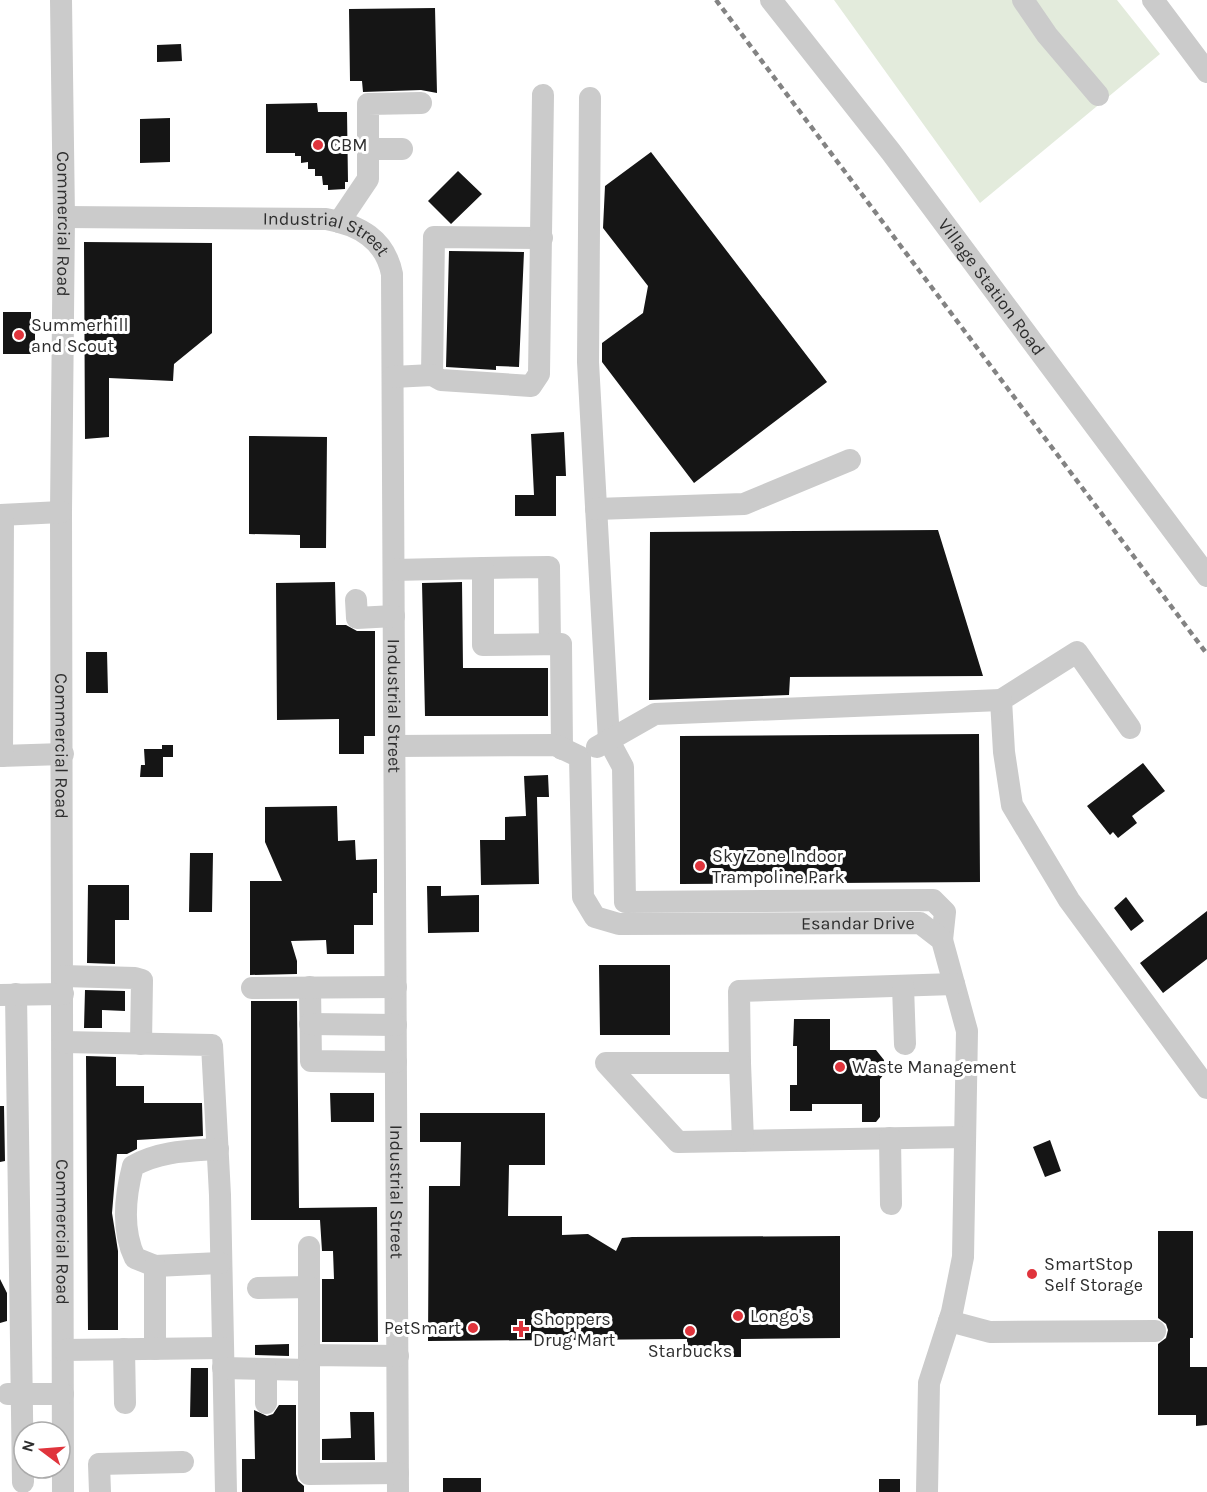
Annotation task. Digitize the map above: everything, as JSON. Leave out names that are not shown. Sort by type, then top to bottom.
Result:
[{"type":"street","name":"Commercial Road","points":[[61,0],[64,217],[61,512],[63,1492]]},
{"type":"street","name":"Village Station Road","points":[[771,0],[891,152],[1207,576]]},
{"type":"street","points":[[1023,0],[1047,35],[1098,95]]},
{"type":"street","points":[[1153,0],[1207,72]]},
{"type":"street","points":[[393,376],[432,375],[441,380],[531,386],[538,374],[543,95]]},
{"type":"street","points":[[590,98],[588,362],[609,741],[623,767],[625,902],[933,900],[945,912],[942,940],[968,1031],[963,1257],[949,1321],[929,1383],[927,1492]]},
{"type":"street","points":[[339,222],[368,179],[368,104],[420,103]]},
{"type":"street","points":[[369,149],[402,149]]},
{"type":"street","name":"Industrial Street","points":[[64,217],[317,219],[339,222],[372,236],[390,263],[393,376],[398,1482]]},
{"type":"street","points":[[432,375],[434,237],[542,238]]},
{"type":"street","points":[[596,509],[744,504],[850,460]]},
{"type":"street","points":[[61,512],[1,515],[1,756],[63,754]]},
{"type":"street","points":[[394,570],[483,568],[549,567],[550,644],[483,645],[483,568]]},
{"type":"street","points":[[356,600],[357,618],[394,616]]},
{"type":"street","name":"Esandar Drive","points":[[550,644],[561,644],[583,897],[595,917],[619,924],[920,924],[942,940]]},
{"type":"street","points":[[395,746],[555,745],[571,753],[609,741],[655,714],[1001,700],[1077,652],[1130,728]]},
{"type":"street","points":[[1001,700],[1004,752],[1012,805],[1069,900],[1146,1008],[1207,1088]]},
{"type":"street","points":[[24,1482],[14,1394],[8,995],[63,985],[135,978],[141,980],[141,1044]]},
{"type":"street","points":[[742,1141],[739,991],[954,984]]},
{"type":"street","points":[[903,986],[905,1044]]},
{"type":"street","points":[[310,987],[311,1061],[396,1062]]},
{"type":"street","points":[[252,988],[396,987]]},
{"type":"street","points":[[310,1024],[396,1025]]},
{"type":"street","points":[[63,1042],[212,1045],[218,1149],[225,1492]]},
{"type":"street","points":[[741,1063],[606,1063],[678,1142],[965,1137]]},
{"type":"street","points":[[890,1138],[891,1204]]},
{"type":"street","points":[[218,1149],[168,1152],[148,1158],[133,1166],[126,1196],[127,1243],[135,1258],[155,1266],[220,1263]]},
{"type":"street","points":[[309,1247],[309,1474],[398,1482]]},
{"type":"street","points":[[155,1266],[155,1349]]},
{"type":"street","points":[[258,1288],[309,1287]]},
{"type":"street","points":[[949,1321],[990,1332],[1155,1331]]},
{"type":"street","points":[[124,1349],[125,1403]]},
{"type":"street","points":[[63,1350],[155,1349],[222,1358],[266,1369],[398,1356]]},
{"type":"street","points":[[266,1369],[266,1403]]},
{"type":"street","points":[[14,1394],[63,1394]]},
{"type":"street","points":[[100,1492],[99,1464],[183,1462]]},
{"type":"green space","points":[[834,0],[1117,0],[1160,54],[980,203]]},
{"type":"building","points":[[435,8],[437,93],[421,90],[363,92],[362,81],[350,81],[349,9]]},
{"type":"building","points":[[181,44],[182,61],[157,62],[157,45]]},
{"type":"building","name":"CBM","points":[[317,103],[318,112],[347,112],[348,182],[345,182],[345,189],[328,190],[328,185],[323,185],[322,176],[315,176],[315,169],[308,169],[308,162],[301,163],[301,156],[295,156],[295,153],[266,153],[266,104]]},
{"type":"building","points":[[170,118],[170,162],[140,163],[140,119]]},
{"type":"building","points":[[651,152],[827,382],[694,483],[602,362],[602,343],[643,313],[648,286],[603,228],[605,186]]},
{"type":"building","points":[[458,171],[482,194],[451,224],[428,201]]},
{"type":"building","points":[[84,242],[212,243],[212,333],[174,364],[173,381],[109,378],[109,437],[85,439]]},
{"type":"building","points":[[449,251],[524,252],[519,367],[496,366],[496,370],[446,367]]},
{"type":"building","name":"Summerhill and Scout","points":[[3,312],[31,312],[31,330],[35,330],[35,343],[31,343],[31,354],[3,354]]},
{"type":"building","points":[[564,432],[566,476],[556,476],[556,516],[515,516],[515,495],[534,495],[531,434]]},
{"type":"building","points":[[249,436],[327,437],[326,548],[300,548],[300,535],[249,534]]},
{"type":"building","points":[[938,530],[983,676],[790,677],[789,695],[649,700],[650,532]]},
{"type":"building","points":[[335,582],[336,625],[346,625],[357,631],[375,631],[375,736],[364,736],[364,754],[339,754],[339,719],[277,720],[276,583]]},
{"type":"building","points":[[462,582],[463,668],[548,668],[548,716],[425,716],[422,583]]},
{"type":"building","points":[[86,652],[107,652],[108,693],[86,693]]},
{"type":"building","points":[[979,734],[980,882],[680,884],[680,736]]},
{"type":"building","points":[[162,745],[173,745],[173,757],[163,757],[163,777],[140,777],[141,765],[145,765],[144,749],[162,749]]},
{"type":"building","points":[[1143,763],[1165,791],[1132,816],[1137,823],[1118,838],[1113,832],[1110,835],[1087,806]]},
{"type":"building","points":[[548,775],[549,797],[537,797],[539,884],[481,885],[480,840],[505,840],[505,817],[526,816],[524,776]]},
{"type":"building","points":[[337,806],[338,841],[355,840],[356,860],[377,859],[377,893],[373,893],[373,925],[354,925],[354,954],[327,954],[326,940],[291,941],[297,961],[297,974],[250,975],[250,881],[282,881],[265,842],[265,807]]},
{"type":"building","points":[[190,853],[213,853],[212,912],[189,912]]},
{"type":"building","points":[[88,885],[129,885],[129,920],[115,920],[115,964],[87,963]]},
{"type":"building","points":[[427,886],[441,886],[441,896],[479,895],[479,932],[428,933]]},
{"type":"building","points":[[1126,897],[1144,921],[1131,931],[1114,908]]},
{"type":"building","points":[[1207,911],[1207,959],[1163,993],[1140,963]]},
{"type":"building","points":[[599,965],[670,965],[670,1035],[600,1035]]},
{"type":"building","points":[[85,990],[125,991],[125,1011],[102,1010],[102,1028],[84,1028]]},
{"type":"building","points":[[251,1001],[297,1001],[299,1208],[377,1207],[378,1342],[322,1342],[322,1279],[334,1279],[333,1251],[322,1251],[320,1220],[251,1220]]},
{"type":"building","name":"Waste Management","points":[[794,1019],[830,1019],[830,1050],[876,1050],[884,1060],[884,1074],[880,1079],[880,1117],[876,1122],[862,1122],[862,1104],[812,1104],[812,1111],[790,1111],[790,1085],[797,1085],[797,1046],[793,1046]]},
{"type":"building","points":[[86,1056],[116,1057],[116,1086],[144,1086],[144,1103],[202,1103],[203,1136],[137,1140],[137,1149],[127,1154],[117,1154],[112,1213],[118,1251],[118,1330],[88,1330]]},
{"type":"building","points":[[330,1093],[374,1093],[374,1122],[331,1122]]},
{"type":"building","points":[[0,1106],[4,1106],[5,1161],[0,1162]]},
{"type":"building","points":[[420,1113],[545,1113],[545,1165],[509,1165],[508,1216],[562,1216],[562,1235],[588,1234],[616,1251],[622,1238],[632,1237],[840,1236],[840,1338],[741,1339],[741,1357],[687,1357],[687,1339],[428,1341],[429,1186],[460,1186],[461,1142],[420,1142]]},
{"type":"building","points":[[1050,1140],[1061,1171],[1045,1177],[1033,1147]]},
{"type":"building","points":[[1158,1231],[1193,1231],[1193,1338],[1190,1338],[1190,1367],[1207,1367],[1207,1425],[1196,1426],[1196,1415],[1158,1415],[1158,1344],[1166,1338],[1168,1330],[1166,1324],[1158,1318]]},
{"type":"building","points":[[0,1279],[7,1293],[7,1321],[0,1323]]},
{"type":"building","points":[[289,1344],[289,1356],[255,1355],[255,1345]]},
{"type":"building","points":[[191,1368],[208,1368],[208,1417],[190,1417]]},
{"type":"building","points":[[279,1405],[296,1405],[296,1474],[298,1481],[304,1486],[304,1492],[242,1492],[242,1459],[255,1459],[254,1410],[267,1416],[273,1414]]},
{"type":"building","points":[[350,1412],[374,1412],[375,1460],[322,1460],[322,1439],[351,1438]]},
{"type":"building","points":[[443,1478],[481,1478],[481,1492],[443,1492]]},
{"type":"building","points":[[879,1479],[900,1479],[900,1492],[879,1492]]},
{"type":"railway","points":[[716,0],[1207,654]]},
{"type":"place","name":"CBM","points":[[318,145]]},
{"type":"place","name":"Summerhill and Scout","points":[[19,335]]},
{"type":"place","name":"Sky Zone Indoor Trampoline Park","points":[[700,866]]},
{"type":"place","name":"Waste Management","points":[[840,1067]]},
{"type":"place","name":"SmartStop Self Storage","points":[[1032,1274]]},
{"type":"place","name":"Longo's","points":[[738,1316]]},
{"type":"place","name":"PetSmart","points":[[473,1328]]},
{"type":"place","name":"Shoppers Drug Mart","points":[[521,1329]]},
{"type":"place","name":"Starbucks","points":[[690,1331]]}]
